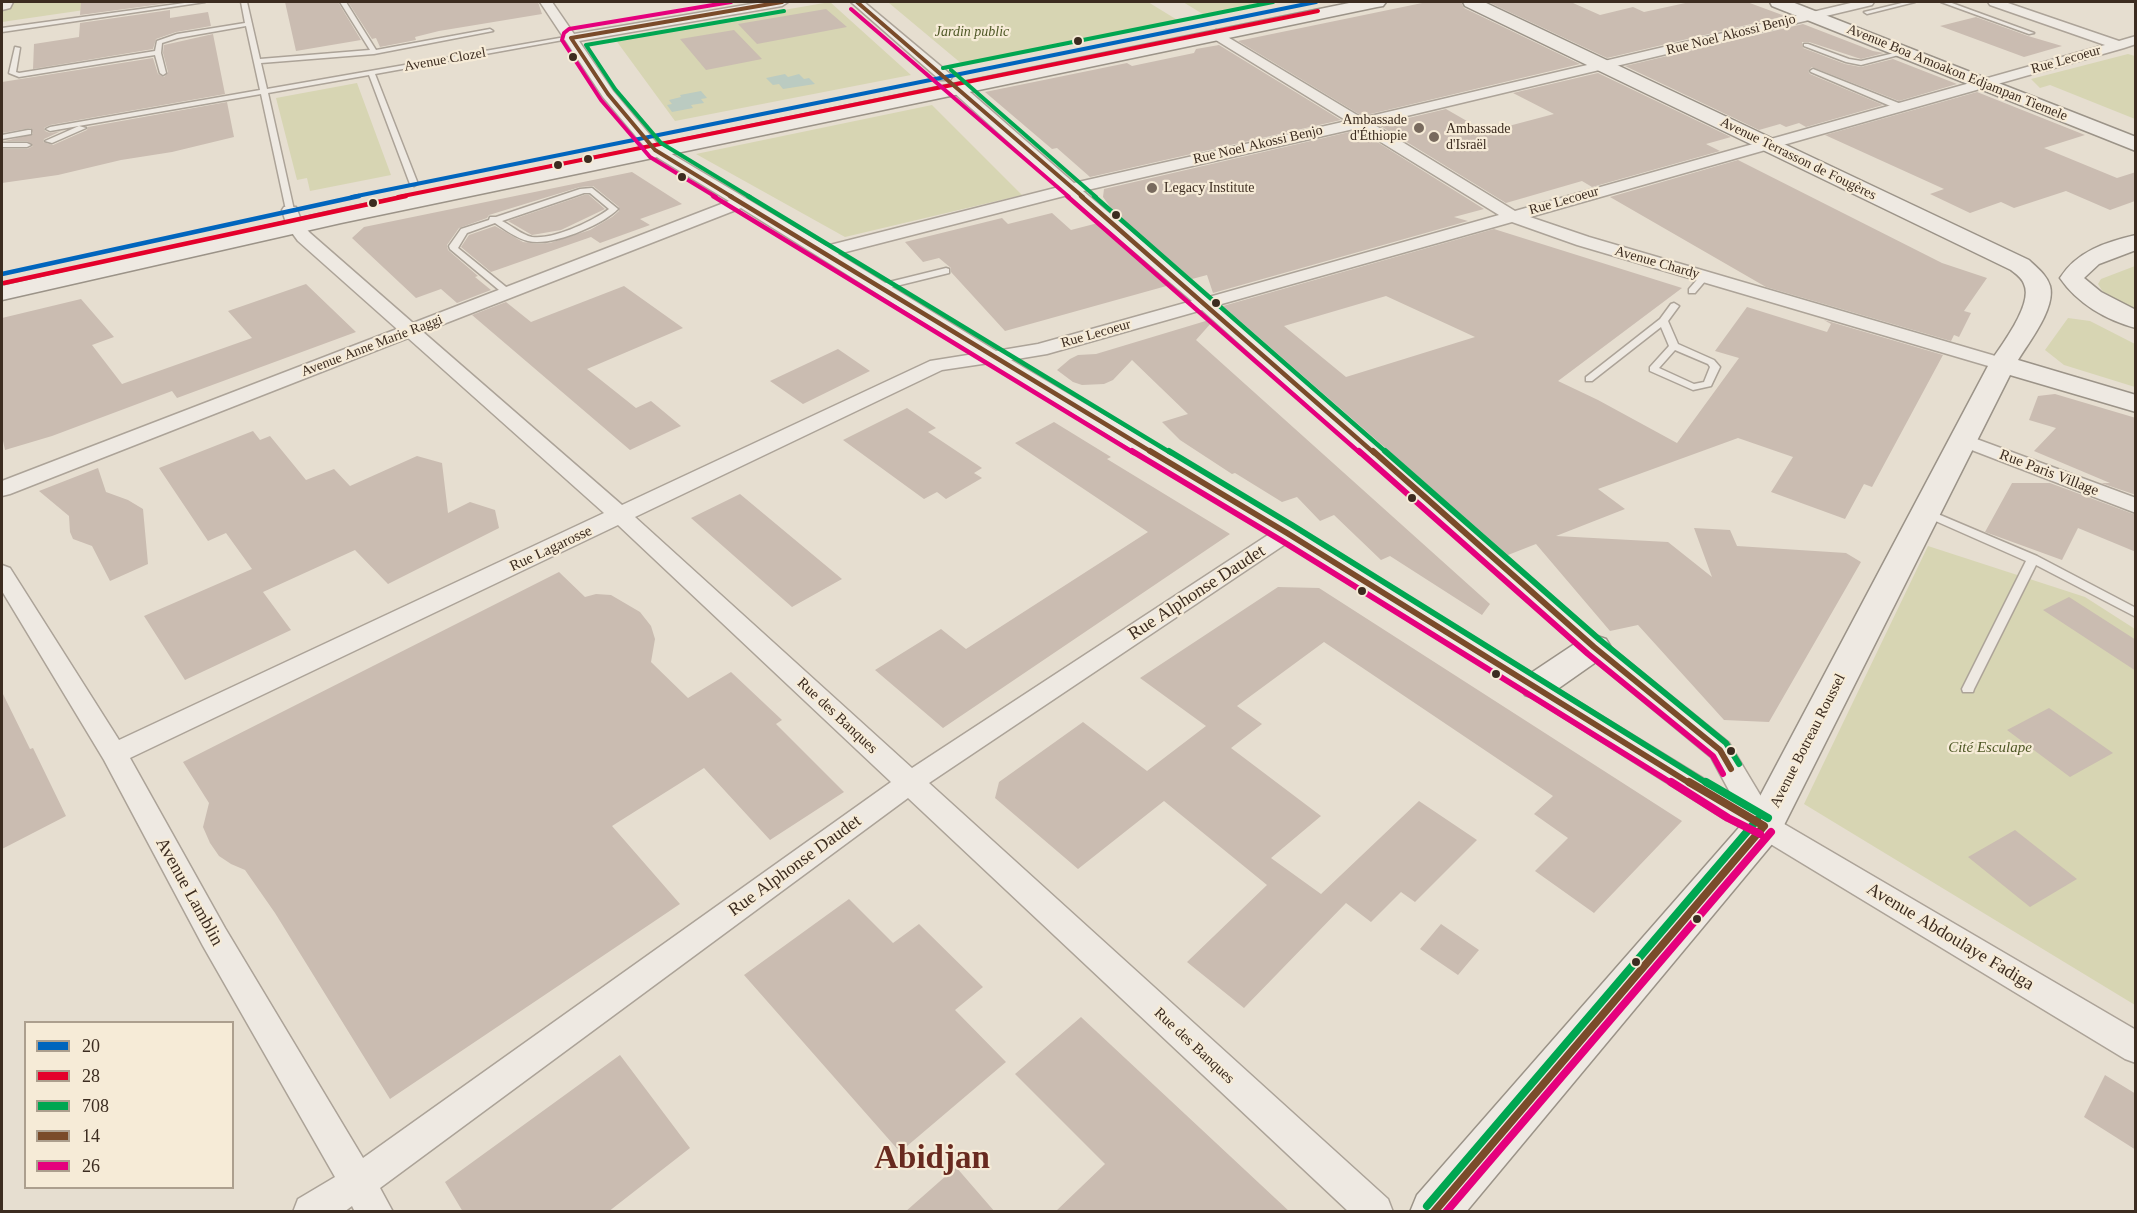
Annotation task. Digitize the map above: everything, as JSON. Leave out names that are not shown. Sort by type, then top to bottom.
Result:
[{"type":"street","points":[[2,6],[7,2]]},
{"type":"street","name":"Avenue Abdoulaye Fadiga","points":[[546,2],[608,94],[650,144],[991,356],[1537,686],[1733,810],[1764,826],[2136,1048]]},
{"type":"street","name":"Avenue Clozel","points":[[572,38],[782,2]]},
{"type":"street","points":[[857,2],[1205,303],[1594,647],[1719,750],[1764,826]]},
{"type":"street","points":[[951,83],[1316,2]]},
{"type":"street","points":[[2,274],[293,218],[951,83],[1377,2]]},
{"type":"street","name":"Avenue Terrasson de Fougères","points":[[1471,2],[2020,266],[2032,277],[2038,287],[2039,302]]},
{"type":"street","name":"Avenue Boa Amoakon Edjampan Tiemele","points":[[1778,2],[2136,145]]},
{"type":"street","points":[[1994,2],[2119,45]]},
{"type":"street","name":"Rue Noel Akossi Benjo","points":[[824,252],[1071,189],[1606,66],[1812,15],[1867,7]]},
{"type":"street","name":"Avenue Chardy","points":[[1216,34],[1512,216],[1583,241],[2136,404]]},
{"type":"street","name":"Rue Lecoeur","points":[[991,356],[1040,350],[2136,40]]},
{"type":"street","points":[[2,293],[293,218],[414,184],[650,144]]},
{"type":"street","name":"Avenue Anne Marie Raggi","points":[[2,489],[742,202]]},
{"type":"street","name":"Rue des Banques","points":[[293,218],[412,331],[621,516],[1375,1212]]},
{"type":"street","points":[[2020,266],[2049,268],[2085,261],[2136,242]]},
{"type":"street","points":[[2085,261],[2072,278],[2077,287],[2136,320]]},
{"type":"street","points":[[2002,364],[2039,302],[2078,307],[2136,329]]},
{"type":"street","name":"Rue Lagarosse","points":[[114,754],[937,365],[991,356]]},
{"type":"street","name":"Avenue Botreau Roussel","points":[[1434,1212],[1764,826],[2002,364]]},
{"type":"street","name":"Rue Paris Village","points":[[1963,440],[2136,506]]},
{"type":"street","name":"Rue Alphonse Daudet","points":[[311,1212],[359,1182],[909,783],[1287,533]]},
{"type":"street","name":"Avenue Lamblin","points":[[2,573],[114,754],[214,937],[375,1212]]},
{"type":"street","points":[[1537,686],[1594,647]]},
{"type":"lane","points":[[2,30],[202,2]]},
{"type":"lane","points":[[244,2],[293,218]]},
{"type":"lane","points":[[344,2],[374,52]]},
{"type":"lane","points":[[1867,7],[1912,2]]},
{"type":"lane","points":[[1944,2],[2031,33]]},
{"type":"lane","points":[[163,73],[158,53],[159,42],[249,24]]},
{"type":"lane","points":[[256,61],[374,52],[490,31]]},
{"type":"lane","name":"Avenue Clozel","points":[[50,129],[572,38]]},
{"type":"lane","points":[[1806,45],[1848,61],[1861,63],[1907,52]]},
{"type":"lane","points":[[17,48],[12,73],[20,75],[158,53]]},
{"type":"lane","points":[[1814,71],[1898,106]]},
{"type":"lane","points":[[371,72],[414,184]]},
{"type":"lane","name":"Avenue Clozel","points":[[49,141],[109,118]]},
{"type":"lane","points":[[2,137],[28,132]]},
{"type":"lane","points":[[2,145],[27,145]]},
{"type":"lane","points":[[493,219],[531,239],[549,239],[606,216],[614,209],[592,190],[583,191],[493,219],[464,231],[453,246],[508,293]]},
{"type":"lane","points":[[880,287],[946,270]]},
{"type":"lane","points":[[1692,291],[1704,277]]},
{"type":"lane","points":[[1589,379],[1663,321],[1674,306]]},
{"type":"lane","points":[[1663,321],[1674,346],[1711,362],[1715,367],[1708,384],[1693,387],[1653,369],[1674,346]]},
{"type":"lane","points":[[1926,513],[2033,559],[2136,613]]},
{"type":"lane","points":[[1968,689],[2033,559]]},
{"type":"green space","points":[[2,2],[139,2],[2,22]]},
{"type":"green space","points":[[830,2],[911,75],[675,121],[615,39]]},
{"type":"green space","name":"Jardin public","points":[[1148,2],[1179,21],[962,64],[889,3]]},
{"type":"green space","points":[[1183,2],[1277,2],[1206,16]]},
{"type":"green space","points":[[2128,54],[2135,56],[2135,119],[2050,85],[2040,88],[2031,79]]},
{"type":"green space","points":[[357,83],[391,175],[310,191],[307,178],[297,180],[276,98]]},
{"type":"green space","points":[[932,105],[1022,195],[845,237],[696,154]]},
{"type":"green space","points":[[2135,266],[2135,311],[2103,292],[2098,284],[2101,279]]},
{"type":"green space","points":[[2068,318],[2090,321],[2135,344],[2135,387],[2064,365],[2045,350]]},
{"type":"green space","name":"Cité Esculape","points":[[1928,546],[2085,597],[2135,629],[2135,1005],[1804,804]]},
{"type":"shaded area","points":[[785,74],[788,77],[799,74],[804,79],[809,78],[815,84],[783,89],[779,84],[773,85],[766,78]]},
{"type":"shaded area","points":[[701,91],[707,98],[701,99],[704,103],[691,105],[693,108],[672,112],[667,105],[672,104],[669,100],[681,97],[680,95]]},
{"type":"building","points":[[81,2],[169,2],[169,3],[80,15]]},
{"type":"building","points":[[285,2],[338,2],[361,40],[296,51]]},
{"type":"building","points":[[348,2],[538,2],[542,14],[439,31],[415,37],[416,40],[380,47],[376,38],[372,39]]},
{"type":"building","points":[[1427,2],[1461,2],[1464,8],[1580,64],[1362,116],[1238,41]]},
{"type":"building","points":[[1488,2],[1573,3],[1600,15],[1633,7],[1644,12],[1690,2],[1747,2],[1785,16],[1607,58]]},
{"type":"building","points":[[826,9],[847,27],[757,44],[738,24]]},
{"type":"building","points":[[170,10],[170,18],[208,12],[211,26],[176,32],[156,39],[153,49],[33,69],[34,44],[79,37],[80,23]]},
{"type":"building","points":[[1976,17],[2062,46],[2024,57],[1940,26]]},
{"type":"building","points":[[1803,24],[1873,51],[1884,53],[1861,59],[1809,42],[1802,42],[1803,48],[1845,64],[1861,67],[1893,59],[1957,84],[1899,101],[1812,67],[1808,71],[1810,74],[1883,105],[1806,127],[1799,123],[1786,127],[1780,124],[1759,130],[1625,66]]},
{"type":"building","points":[[734,30],[762,59],[706,70],[680,39]]},
{"type":"building","points":[[213,34],[225,94],[50,125],[44,128],[45,131],[50,133],[61,131],[44,139],[43,142],[53,145],[87,130],[88,127],[227,102],[234,137],[58,175],[2,183],[2,149],[27,149],[33,146],[27,141],[5,141],[33,134],[31,128],[2,133],[2,82],[153,58],[158,74],[164,77],[168,72],[163,53],[164,45]]},
{"type":"building","points":[[1219,45],[1341,120],[1090,177],[1057,148],[1052,149],[985,92],[1127,63],[1132,66],[1194,53],[1196,49]]},
{"type":"building","points":[[1598,73],[1731,137],[1706,144],[1720,151],[1592,187],[1582,181],[1506,203],[1379,125],[1446,109],[1486,132],[1554,114],[1513,93]]},
{"type":"building","points":[[1977,92],[2085,135],[2044,148],[2117,178],[2136,172],[2135,201],[2110,210],[2066,191],[2014,208],[2001,202],[1970,213],[1930,194],[1944,189],[1825,135]]},
{"type":"building","points":[[1358,130],[1484,209],[1454,217],[1468,221],[1213,293],[1207,275],[1192,279],[1116,215],[1103,197],[1104,189]]},
{"type":"building","points":[[1738,160],[1942,263],[1987,278],[1964,311],[1971,313],[1959,337],[1954,335],[1951,341],[1766,287],[1610,197]]},
{"type":"building","points":[[632,172],[682,204],[640,219],[650,225],[600,243],[591,237],[491,272],[461,247],[469,235],[495,226],[523,242],[550,243],[590,230],[612,217],[619,211],[619,207],[593,186],[580,187],[489,215],[487,218],[459,228],[447,245],[448,250],[491,290],[457,303],[441,289],[416,298],[352,238],[364,227]]},
{"type":"building","points":[[589,195],[605,209],[561,230],[532,235],[508,221]]},
{"type":"building","points":[[1052,213],[1071,230],[1098,223],[1170,285],[1005,331],[951,272],[951,268],[939,258],[923,262],[905,242],[1002,218],[1008,224]]},
{"type":"building","points":[[1494,229],[1682,288],[1558,381],[1677,443],[1739,358],[1715,351],[1747,307],[1827,332],[1831,324],[1824,320],[1943,355],[1872,487],[1864,484],[1845,519],[1771,492],[1793,457],[1738,438],[1598,489],[1625,509],[1556,536],[1668,542],[1712,577],[1694,528],[1730,530],[1737,546],[1846,553],[1861,562],[1769,722],[1724,720],[1638,625],[1610,631],[1536,544],[1508,555],[1223,306]],"holes":[[[1386,296],[1475,337],[1346,377],[1284,326]]]},
{"type":"building","points":[[306,284],[356,332],[177,398],[172,391],[52,436],[5,450],[2,436],[2,318],[81,299],[114,337],[92,345],[122,384],[252,338],[228,311]]},
{"type":"building","points":[[624,286],[683,328],[587,369],[636,408],[651,401],[681,426],[630,450],[472,315],[506,302],[531,322]]},
{"type":"building","points":[[1209,320],[1212,322],[1196,340],[1490,604],[1482,615],[1390,556],[1381,560],[1334,515],[1320,521],[1297,497],[1282,502],[1235,473],[1232,474],[1180,440],[1162,422],[1188,414],[1132,360],[1113,380],[1104,384],[1082,385],[1073,382],[1057,370],[1078,355],[1096,354]]},
{"type":"building","points":[[838,349],[870,371],[803,404],[770,381]]},
{"type":"building","points":[[2055,394],[2136,418],[2136,495],[2101,483],[2110,483],[2034,451],[2056,428],[2029,420],[2038,396]]},
{"type":"building","points":[[907,408],[936,428],[928,432],[982,468],[974,473],[982,478],[946,499],[937,492],[924,499],[843,440]]},
{"type":"building","points":[[1054,422],[1111,457],[1107,459],[1230,534],[943,728],[875,670],[941,629],[966,649],[1148,532],[1015,443]]},
{"type":"building","points":[[253,431],[260,440],[270,436],[306,480],[334,469],[350,486],[417,456],[442,463],[448,513],[470,502],[495,510],[499,528],[388,584],[355,550],[263,592],[291,630],[185,680],[144,616],[252,569],[226,533],[208,541],[159,468]]},
{"type":"building","points":[[98,468],[106,492],[128,500],[143,509],[148,564],[110,581],[92,546],[73,539],[69,516],[39,491]]},
{"type":"building","points":[[2012,483],[2050,483],[2136,515],[2136,552],[2078,528],[2062,560],[1985,532]]},
{"type":"building","points":[[740,494],[842,579],[792,607],[691,518]]},
{"type":"building","points":[[559,572],[585,597],[596,594],[611,595],[640,612],[651,626],[655,639],[651,662],[688,698],[731,672],[782,720],[776,724],[844,792],[770,840],[704,768],[612,826],[680,904],[390,1099],[275,913],[245,870],[219,856],[210,843],[203,827],[209,803],[183,762]]},
{"type":"building","points":[[1278,587],[1319,588],[1682,821],[1594,913],[1535,871],[1568,838],[1534,814],[1553,796],[1324,642],[1237,706],[1262,724],[1231,748],[1321,816],[1271,858],[1321,894],[1419,801],[1477,840],[1415,902],[1401,892],[1371,922],[1346,903],[1244,1008],[1187,962],[1267,885],[1164,801],[1078,869],[995,798],[999,782],[1083,722],[1147,771],[1206,726],[1140,678]]},
{"type":"building","points":[[2069,597],[2136,640],[2136,671],[2043,610]]},
{"type":"building","points":[[2,692],[30,749],[33,748],[66,816],[2,849]]},
{"type":"building","points":[[2049,708],[2113,753],[2070,777],[2007,730]]},
{"type":"building","points":[[2015,830],[2077,879],[2030,907],[1968,857]]},
{"type":"building","points":[[849,899],[893,943],[919,924],[983,987],[955,1010],[1006,1062],[900,1152],[744,975]]},
{"type":"building","points":[[1441,924],[1479,950],[1458,975],[1420,949]]},
{"type":"building","points":[[1081,1017],[1290,1212],[1055,1212],[1105,1164],[1015,1074]]},
{"type":"building","points":[[620,1055],[690,1148],[608,1212],[463,1212],[445,1182]]},
{"type":"building","points":[[2105,1075],[2136,1094],[2136,1150],[2084,1117]]},
{"type":"building","points":[[956,1167],[995,1212],[905,1212]]},
{"type":"transit line","name":"26","points":[[731,2],[569,29],[564,33],[562,40],[601,100],[650,157],[986,364],[1282,541],[1728,818],[1760,834]]},
{"type":"transit line","name":"14","points":[[782,2],[571,38],[608,94],[655,150],[991,356],[1287,533],[1733,810],[1764,826]]},
{"type":"transit line","name":"14","points":[[857,2],[1205,303],[1594,647],[1720,750],[1731,769]]},
{"type":"transit line","name":"708","points":[[943,68],[1273,2]]},
{"type":"transit line","name":"20","points":[[2,274],[290,210],[1316,2]]},
{"type":"transit line","name":"26","points":[[851,9],[1199,310],[1588,654],[1713,756],[1723,774]]},
{"type":"transit line","name":"708","points":[[784,11],[586,45],[615,89],[661,143],[996,348],[1292,525],[1737,802],[1768,818]]},
{"type":"transit line","name":"28","points":[[4,283],[292,219],[1318,11]]},
{"type":"transit line","name":"708","points":[[951,70],[1600,640],[1726,743],[1739,764]]},
{"type":"transit line","name":"708","points":[[1427,1206],[1757,820]]},
{"type":"transit line","name":"14","points":[[1434,1212],[1764,826]]},
{"type":"transit line","name":"26","points":[[1446,1212],[1771,832]]},
{"type":"place","name":"Ambassade d'Éthiopie","points":[[1419,128]]},
{"type":"place","name":"Ambassade d'Israël","points":[[1434,137]]},
{"type":"place","name":"Legacy Institute","points":[[1152,188]]},
{"type":"district","name":"Abidjan","points":[[932,1159]]}]
